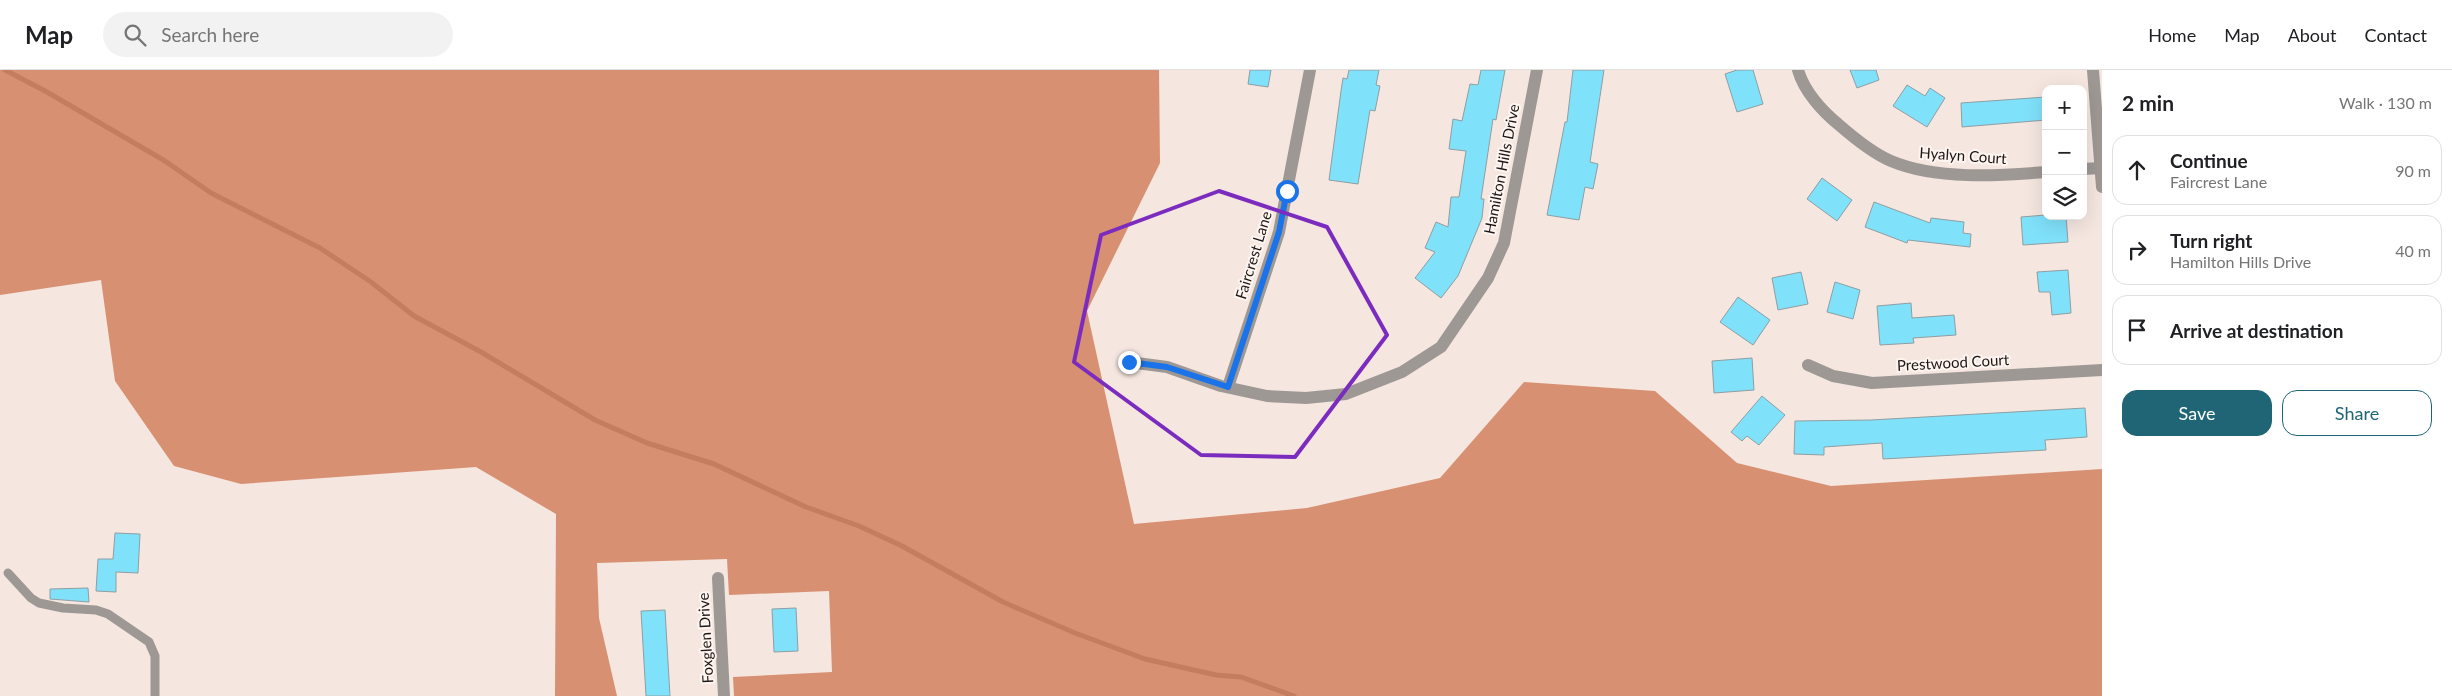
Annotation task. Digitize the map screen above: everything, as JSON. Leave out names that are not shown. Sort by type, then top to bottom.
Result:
[{"type":"street","name":"Faircrest Lane","points":[[1228,387],[1279,232],[1310,70]]},
{"type":"street","name":"Hamilton Hills Drive","points":[[1129,362],[1167,367],[1228,387],[1266,396],[1306,398],[1346,394],[1402,372],[1441,347],[1488,278],[1504,242],[1537,70]]},
{"type":"street","name":"Hyalyn Court","points":[[1798,70],[1801,79],[1824,113],[1856,139],[1890,161],[1923,171],[1999,176],[2042,172]]},
{"type":"street","points":[[2093,70],[2102,187]]},
{"type":"street","points":[[2087,169],[2101,168]]},
{"type":"street","name":"Prestwood Court","points":[[1808,365],[1834,376],[1872,383],[2102,370]]},
{"type":"street","name":"Foxglen Drive","points":[[718,578],[724,696]]},
{"type":"lane","points":[[8,573],[30,598],[39,603],[62,608],[96,610],[108,614],[148,642],[155,656],[154,696]]},
{"type":"highlighted area","points":[[1219,191],[1327,227],[1387,335],[1295,457],[1201,455],[1074,362],[1101,235]]},
{"type":"shaded area","points":[[0,70],[1159,70],[1160,163],[1087,311],[1134,524],[1307,508],[1440,478],[1524,382],[1655,391],[1737,463],[1831,486],[2102,469],[2102,696],[734,696],[733,677],[832,672],[829,591],[729,595],[727,559],[597,563],[599,618],[617,696],[555,696],[556,514],[476,467],[241,484],[174,466],[115,381],[101,280],[0,295]]},
{"type":"building","points":[[1250,70],[1271,70],[1268,87],[1248,84]]},
{"type":"building","points":[[1349,70],[1379,70],[1376,85],[1380,86],[1375,111],[1370,110],[1358,184],[1329,180],[1343,78],[1347,79]]},
{"type":"building","points":[[1481,70],[1505,70],[1496,120],[1493,119],[1481,199],[1484,199],[1482,218],[1458,276],[1441,298],[1415,278],[1435,252],[1425,248],[1436,222],[1448,227],[1451,197],[1459,197],[1466,151],[1449,149],[1453,119],[1462,121],[1470,84],[1478,85]]},
{"type":"building","points":[[1573,70],[1604,70],[1590,162],[1598,164],[1593,189],[1585,187],[1579,220],[1547,215],[1565,122],[1567,122]]},
{"type":"building","points":[[1737,70],[1753,70],[1763,104],[1737,112],[1725,74]]},
{"type":"building","points":[[1850,70],[1876,70],[1879,80],[1857,88]]},
{"type":"building","points":[[1907,85],[1925,96],[1930,88],[1945,98],[1927,127],[1893,106]]},
{"type":"building","points":[[2042,97],[2042,120],[1962,127],[1961,103]]},
{"type":"building","points":[[1822,178],[1852,200],[1837,221],[1807,199]]},
{"type":"building","points":[[1874,202],[1930,223],[1931,218],[1964,222],[1963,233],[1971,234],[1970,247],[1908,240],[1907,243],[1865,227]]},
{"type":"building","points":[[2042,215],[2042,220],[2066,220],[2068,242],[2023,245],[2021,217]]},
{"type":"building","points":[[2068,270],[2071,313],[2052,315],[2050,292],[2039,292],[2037,272]]},
{"type":"building","points":[[1801,272],[1808,304],[1778,310],[1772,278]]},
{"type":"building","points":[[1835,282],[1860,290],[1853,319],[1827,312]]},
{"type":"building","points":[[1738,297],[1770,320],[1753,345],[1720,322]]},
{"type":"building","points":[[1911,303],[1912,318],[1954,315],[1956,335],[1913,338],[1914,343],[1880,345],[1877,306]]},
{"type":"building","points":[[1752,358],[1754,390],[1714,393],[1712,361]]},
{"type":"building","points":[[1762,396],[1785,415],[1759,445],[1747,436],[1742,441],[1731,432]]},
{"type":"building","points":[[2085,408],[2087,437],[2045,440],[2046,450],[1883,459],[1882,443],[1824,447],[1824,455],[1794,454],[1795,421],[1871,420]]},
{"type":"building","points":[[115,533],[140,534],[138,573],[116,572],[116,592],[96,591],[98,559],[113,559]]},
{"type":"building","points":[[88,588],[89,602],[50,599],[50,589]]},
{"type":"building","points":[[796,608],[798,651],[774,652],[772,609]]},
{"type":"building","points":[[665,610],[670,696],[646,696],[641,611]]},
{"type":"waterway","points":[[5,70],[47,92],[165,161],[211,193],[320,248],[371,282],[414,316],[481,352],[595,420],[647,443],[714,464],[806,507],[859,526],[902,546],[1003,602],[1075,633],[1145,659],[1216,675],[1241,677],[1294,696]]},
{"type":"route","points":[[1129,362],[1167,367],[1228,387],[1279,232],[1287,191]]}]
